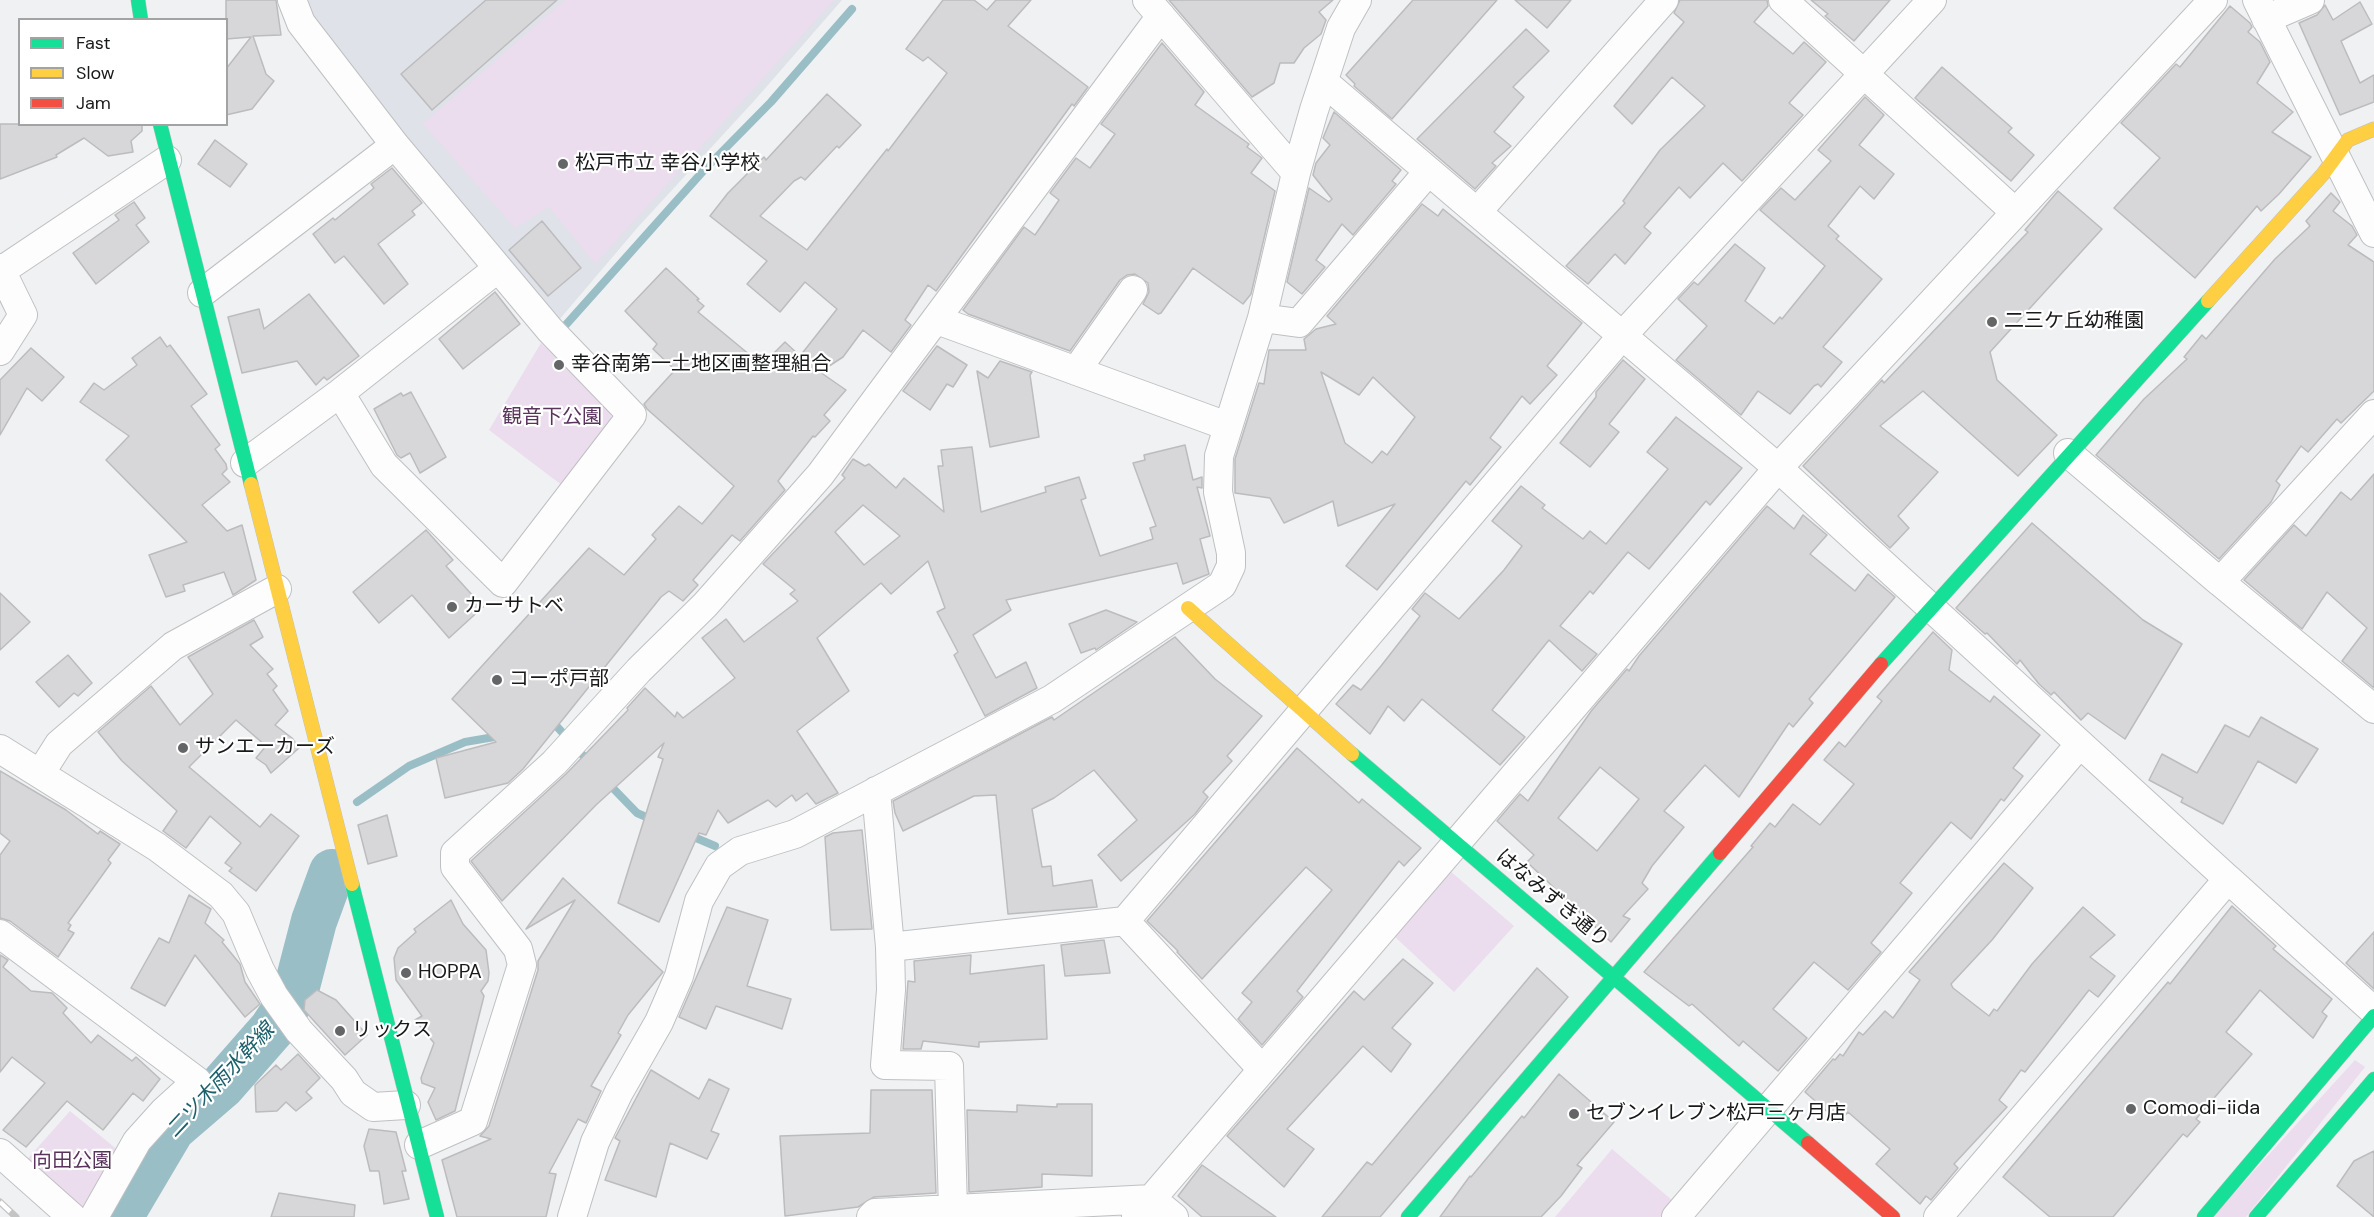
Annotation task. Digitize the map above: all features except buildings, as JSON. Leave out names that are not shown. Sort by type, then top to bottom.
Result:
[{"type":"street","points":[[138,0],[141,18]]},
{"type":"street","points":[[292,0],[301,23],[395,145],[550,330],[632,415],[503,583],[384,465],[340,393]]},
{"type":"street","points":[[572,1217],[595,1142],[619,1092],[659,1022],[679,975],[686,942],[699,901],[719,866],[732,855],[795,834],[1052,699],[1222,585],[1231,566],[1218,492],[1219,456],[1262,318],[1296,173],[1341,28],[1357,0]]},
{"type":"street","points":[[1477,212],[1664,0]]},
{"type":"street","points":[[1783,0],[2014,212]]},
{"type":"street","points":[[890,947],[1125,921],[1622,337],[1932,0]]},
{"type":"street","points":[[1144,1208],[1778,468],[2213,0]]},
{"type":"street","points":[[2310,0],[2261,10],[2374,233]]},
{"type":"street","points":[[419,1145],[473,1121],[522,965],[518,949],[455,867],[456,853],[554,763],[705,605],[820,475],[937,320],[1154,8],[1296,173]]},
{"type":"street","points":[[1325,83],[1778,468],[1931,606],[2079,745],[2228,879],[2370,1027],[2204,1217]]},
{"type":"street","points":[[160,126],[167,160],[406,1105],[419,1145],[437,1217]]},
{"type":"street","points":[[1408,1217],[1615,978],[1931,606],[2322,174],[2348,140],[2374,129]]},
{"type":"street","points":[[202,293],[395,145]]},
{"type":"street","points":[[0,351],[23,315],[1,269],[167,160]]},
{"type":"street","points":[[1262,318],[1299,323],[1428,172]]},
{"type":"street","points":[[245,463],[340,393],[497,269]]},
{"type":"street","points":[[1076,371],[1133,290]]},
{"type":"street","points":[[937,320],[1227,426]]},
{"type":"street","points":[[2220,582],[2374,414]]},
{"type":"street","points":[[2068,453],[2374,709]]},
{"type":"street","points":[[40,774],[59,744],[172,646],[276,589]]},
{"type":"street","name":"はなみずき通り","points":[[1188,608],[1302,712],[1769,1108],[1893,1217]]},
{"type":"street","points":[[1676,1217],[2079,745]]},
{"type":"street","points":[[0,749],[157,847],[221,895],[236,913],[274,996],[299,1031],[361,1101],[373,1107],[406,1105]]},
{"type":"street","points":[[876,790],[890,947],[891,990],[885,1065],[949,1066],[953,1210]]},
{"type":"street","points":[[1938,1217],[2228,879]]},
{"type":"street","points":[[1125,921],[1262,1068]]},
{"type":"street","points":[[0,934],[197,1081],[164,1111],[137,1141],[94,1217]]},
{"type":"street","points":[[2256,1217],[2374,1079]]},
{"type":"street","points":[[0,1153],[72,1217]]},
{"type":"street","points":[[872,1217],[875,1213],[953,1210],[1144,1208],[1174,1217]]},
{"type":"shaded area","name":"松戸市立 幸谷小学校","points":[[302,0],[842,0],[754,101],[638,227],[559,320],[311,22]]},
{"type":"green space","name":"松戸市立 幸谷小学校","points":[[565,0],[834,0],[595,264],[549,207],[515,228],[423,124]]},
{"type":"green space","name":"観音下公園","points":[[541,343],[610,408],[612,421],[563,486],[489,430]]},
{"type":"green space","points":[[1449,870],[1514,926],[1454,992],[1393,935]]},
{"type":"green space","points":[[2355,1060],[2365,1067],[2246,1217],[2212,1217]]},
{"type":"green space","name":"向田公園","points":[[70,1111],[119,1151],[87,1209],[74,1211],[23,1164]]},
{"type":"green space","points":[[1612,1149],[1673,1201],[1660,1217],[1555,1217]]},
{"type":"waterway","points":[[563,328],[705,169],[771,102],[852,9]]},
{"type":"waterway","name":"二ツ木雨水幹線","points":[[551,720],[589,762]]},
{"type":"waterway","name":"二ツ木雨水幹線","points":[[357,802],[409,766],[465,742],[500,736]]},
{"type":"waterway","name":"二ツ木雨水幹線","points":[[607,782],[637,813],[653,820]]},
{"type":"waterway","name":"二ツ木雨水幹線","points":[[689,835],[715,846]]},
{"type":"waterway","name":"二ツ木雨水幹線","points":[[120,1217],[172,1129],[222,1086],[272,1029],[295,994],[314,921],[332,872]]},
{"type":"railway","points":[[0,1202],[16,1217]]},
{"type":"traffic: fast","points":[[138,0],[141,18]]},
{"type":"traffic: fast","points":[[161,126],[251,484]]},
{"type":"traffic: fast","points":[[1881,664],[2208,301]]},
{"type":"traffic: fast","points":[[1352,754],[1808,1143]]},
{"type":"traffic: fast","points":[[1408,1217],[1720,853]]},
{"type":"traffic: fast","points":[[352,884],[437,1217]]},
{"type":"traffic: fast","points":[[2204,1217],[2374,1016]]},
{"type":"traffic: fast","points":[[2256,1217],[2374,1079]]},
{"type":"traffic: slow","points":[[2208,301],[2323,174],[2348,140],[2374,129]]},
{"type":"traffic: slow","points":[[251,484],[352,884]]},
{"type":"traffic: slow","points":[[1188,608],[1352,754]]},
{"type":"traffic: jam","points":[[1720,853],[1881,664]]},
{"type":"traffic: jam","points":[[1808,1143],[1893,1217]]},
{"type":"place","name":"松戸市立 幸谷小学校","points":[[563,164]]},
{"type":"place","name":"二三ケ丘幼稚園","points":[[1992,322]]},
{"type":"place","name":"幸谷南第一土地区画整理組合","points":[[559,365]]},
{"type":"place","name":"カーサトベ","points":[[452,607]]},
{"type":"place","name":"コーポ戸部","points":[[497,680]]},
{"type":"place","name":"サンエーカーズ","points":[[183,748]]},
{"type":"place","name":"HOPPA","points":[[406,973]]},
{"type":"place","name":"リックス","points":[[340,1031]]},
{"type":"place","name":"Comodi-iida","points":[[2131,1109]]},
{"type":"place","name":"セブンイレブン松戸三ヶ月店","points":[[1574,1114]]}]
